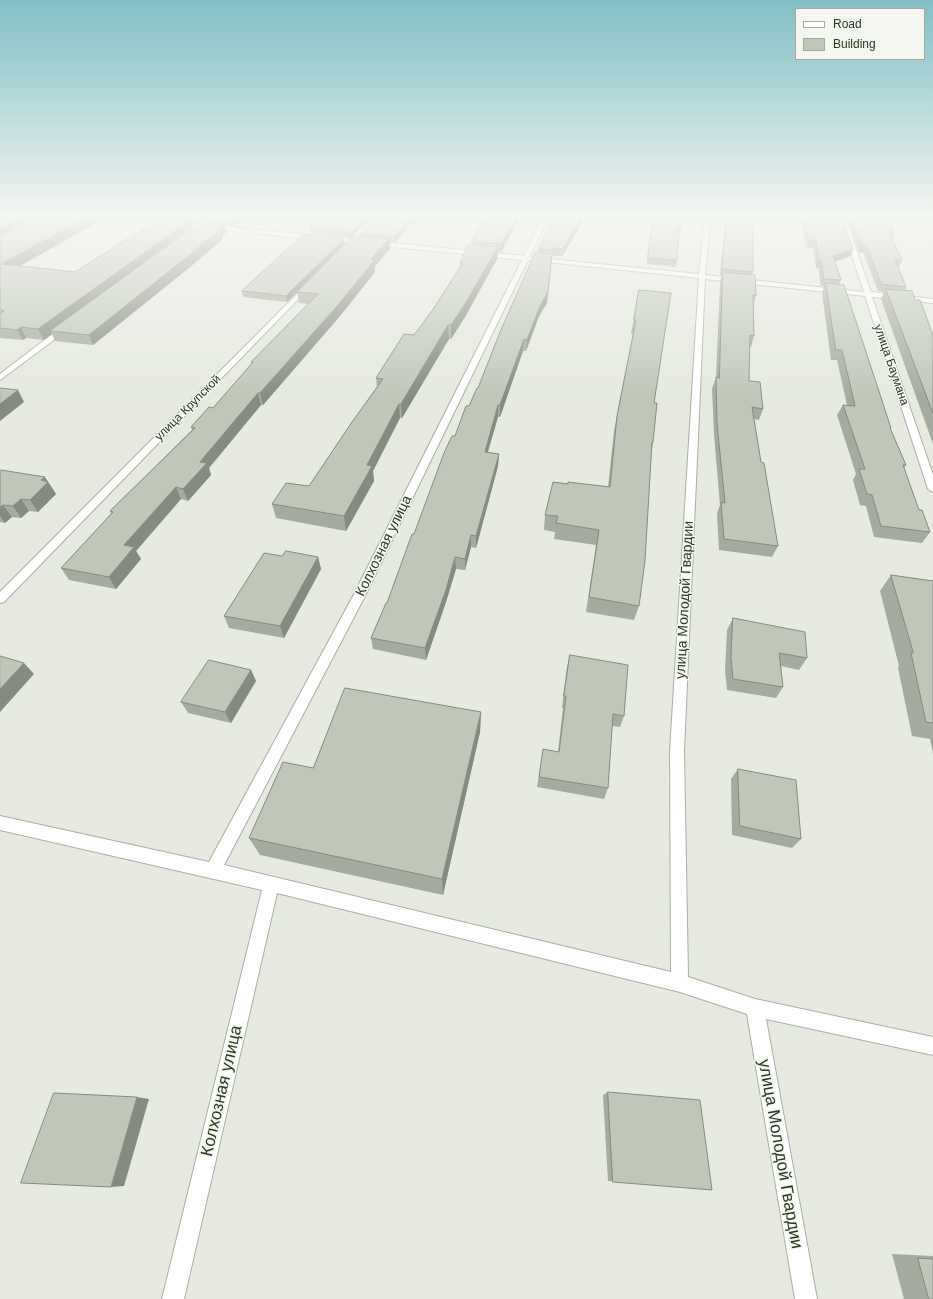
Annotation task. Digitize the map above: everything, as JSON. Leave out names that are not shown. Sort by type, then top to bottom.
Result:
[{"type":"street","name":"Колхозная улица","points":[[213,870],[358,598],[514,278]]},
{"type":"street","name":"улица Молодой Гвардии","points":[[680,983],[677,751],[702,278]]},
{"type":"street","points":[[708,278],[933,300]]},
{"type":"street","name":"улица Баумана","points":[[862,278],[933,490]]},
{"type":"street","name":"улица Крупской","points":[[0,599],[313,282]]},
{"type":"street","points":[[0,378],[69,326]]},
{"type":"street","points":[[0,823],[213,870],[680,983],[755,1008],[933,1046]]},
{"type":"street","name":"Колхозная улица","points":[[173,1299],[270,884]]},
{"type":"street","name":"улица Молодой Гвардии","points":[[755,1008],[806,1299]]},
{"type":"building","points":[[0,278],[110,278],[38,329],[21,327],[17,330],[0,328],[0,314],[4,311],[0,310]]},
{"type":"building","points":[[124,278],[161,278],[89,335],[50,331]]},
{"type":"building","points":[[257,278],[305,278],[286,296],[242,291]]},
{"type":"building","points":[[311,278],[360,278],[260,393],[258,393],[200,462],[207,463],[183,489],[176,487],[124,545],[134,547],[109,577],[61,568],[113,512],[110,511],[195,428],[191,427],[209,407],[213,408],[253,362],[251,362],[318,294],[297,292]]},
{"type":"building","points":[[454,278],[480,278],[451,325],[448,325],[401,404],[399,404],[367,465],[372,466],[344,516],[272,504],[286,483],[309,486],[383,379],[376,378],[404,334],[414,335]]},
{"type":"building","points":[[524,278],[550,278],[548,292],[540,306],[527,340],[524,339],[500,405],[498,405],[485,452],[499,454],[476,536],[471,535],[465,559],[455,557],[446,590],[425,648],[371,638],[387,603],[444,453],[452,436],[455,436],[466,406],[469,406],[478,388],[500,332]]},
{"type":"building","points":[[723,278],[755,278],[756,296],[753,295],[754,336],[750,335],[749,381],[760,382],[763,409],[752,407],[761,462],[764,463],[778,546],[724,539],[721,502],[725,503],[717,424],[716,377],[719,378]]},
{"type":"building","points":[[824,278],[840,278],[841,280],[824,279]]},
{"type":"building","points":[[879,278],[902,278],[906,287],[881,284]]},
{"type":"building","points":[[826,283],[844,285],[890,428],[906,465],[903,465],[919,510],[922,510],[930,532],[881,526],[872,495],[867,494],[859,469],[865,469],[843,405],[855,406],[842,350],[836,350]]},
{"type":"building","points":[[886,289],[912,291],[915,300],[920,300],[933,335],[933,413]]},
{"type":"building","points":[[639,290],[671,293],[654,403],[657,403],[652,442],[645,561],[639,606],[589,597],[599,530],[556,523],[558,516],[545,515],[553,482],[568,484],[568,482],[610,487],[617,416],[636,320],[634,320]]},
{"type":"building","points":[[0,388],[18,390],[0,404]]},
{"type":"building","points":[[1,470],[45,477],[41,480],[48,482],[30,500],[21,499],[13,506],[3,505],[0,507]]},
{"type":"building","points":[[286,551],[318,557],[280,626],[224,616],[264,553],[282,556]]},
{"type":"building","points":[[891,575],[933,581],[933,723],[926,722],[911,653],[913,653]]},
{"type":"building","points":[[733,618],[805,632],[807,658],[779,653],[783,687],[733,679],[731,658]]},
{"type":"building","points":[[570,655],[628,665],[624,716],[613,714],[608,788],[539,777],[543,749],[559,752],[566,696],[564,696]]},
{"type":"building","points":[[0,656],[24,663],[0,689]]},
{"type":"building","points":[[209,660],[251,670],[225,712],[181,702]]},
{"type":"building","points":[[345,688],[481,712],[442,879],[249,838],[283,762],[313,768]]},
{"type":"building","points":[[738,769],[796,780],[801,839],[740,826]]},
{"type":"building","points":[[608,1092],[700,1100],[712,1190],[613,1182]]},
{"type":"building","points":[[54,1093],[137,1097],[111,1187],[21,1183]]},
{"type":"building","points":[[918,1258],[933,1259],[933,1299],[929,1299]]}]
